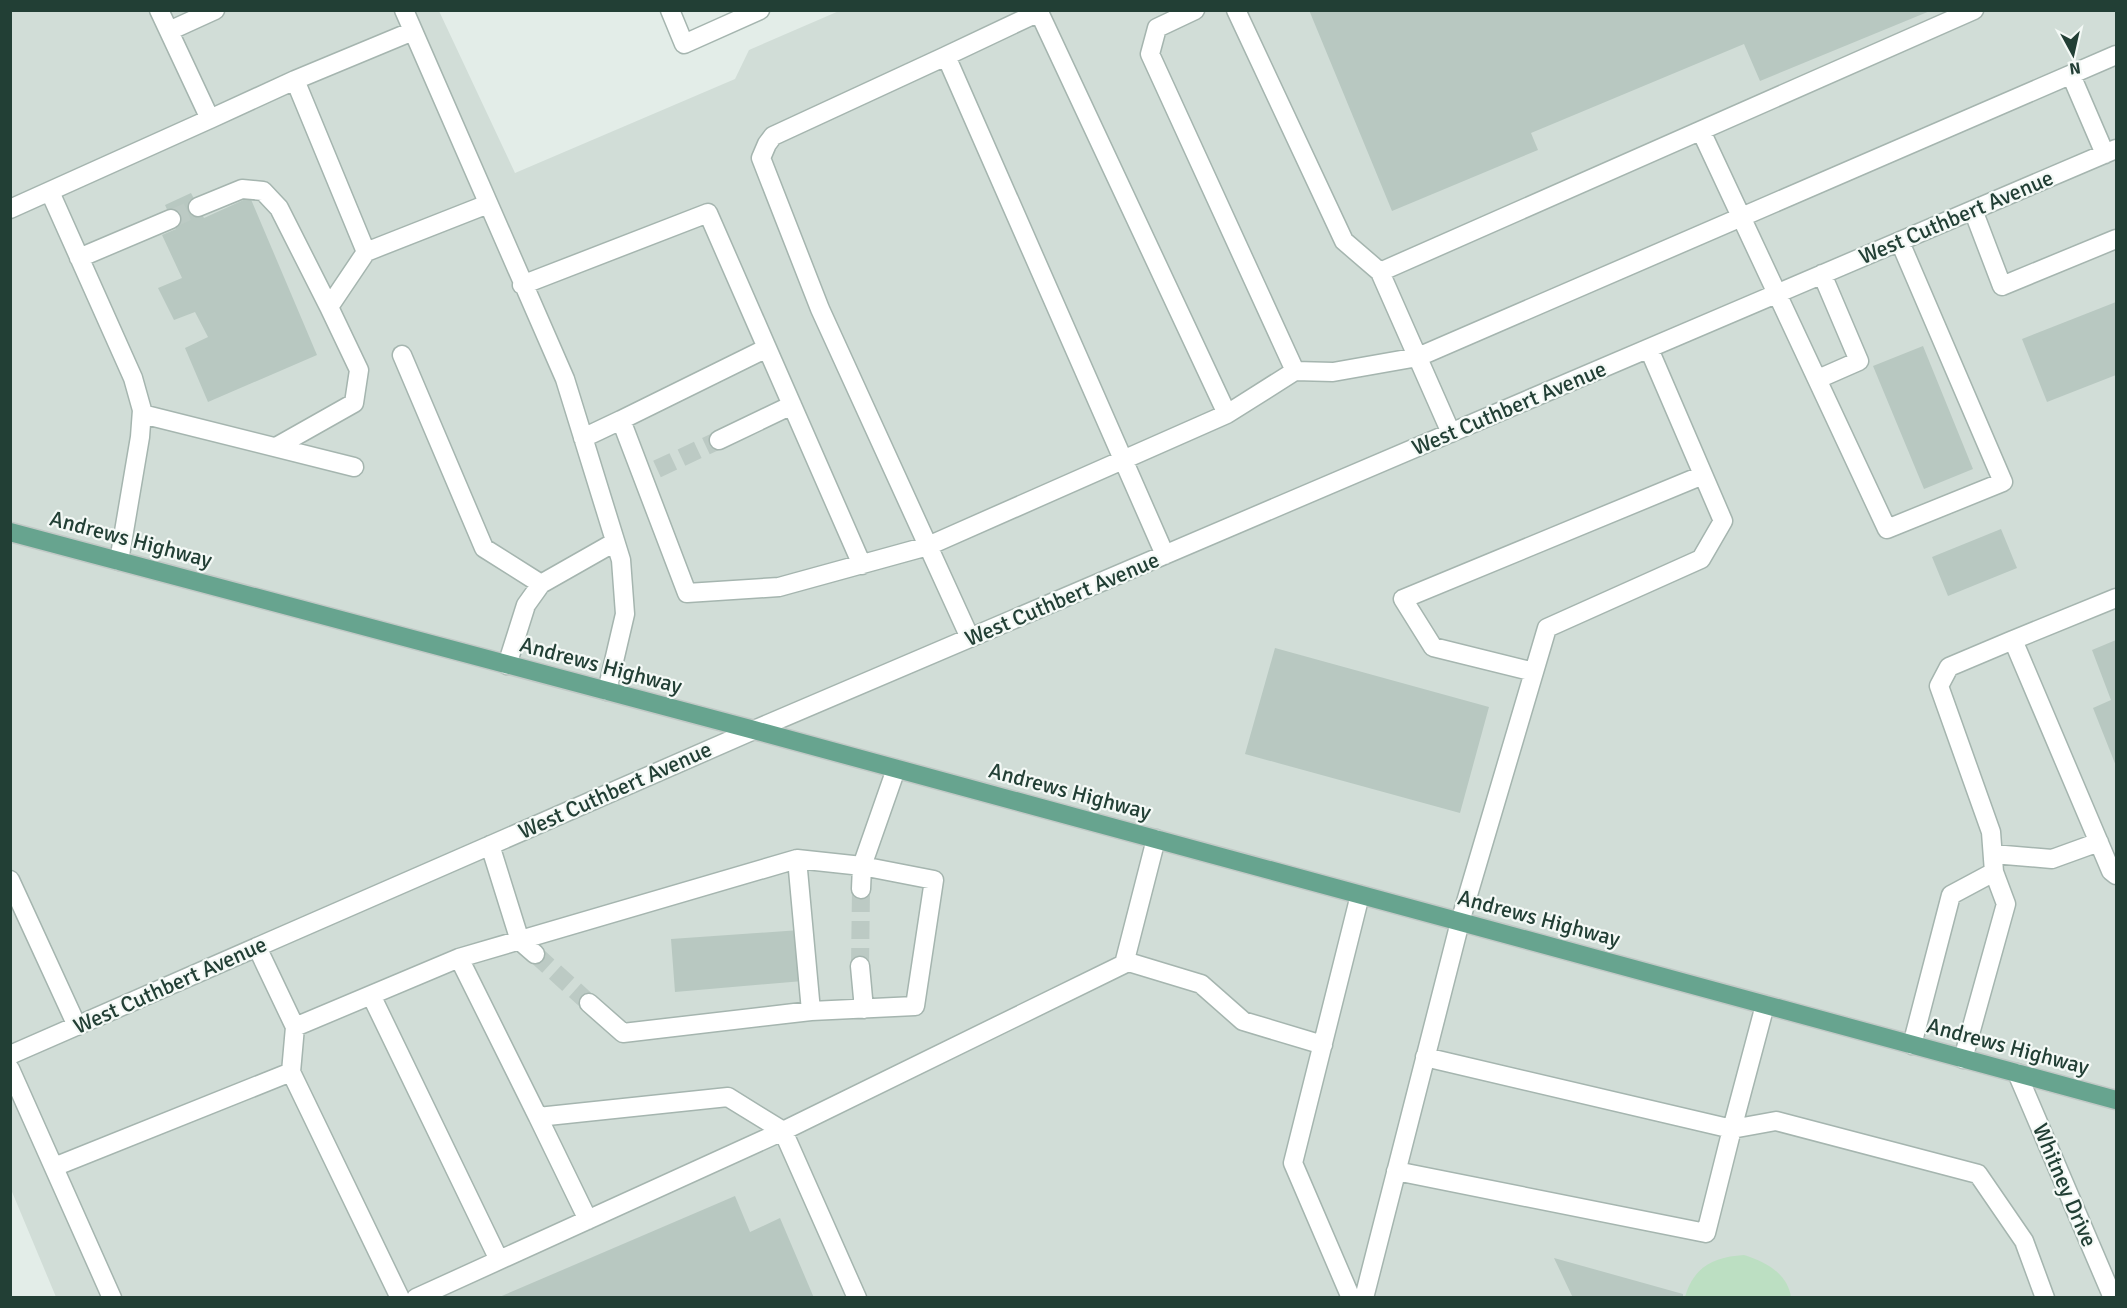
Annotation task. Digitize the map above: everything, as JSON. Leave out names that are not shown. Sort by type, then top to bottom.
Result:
[{"type":"main road","name":"Andrews Highway","points":[[10,532],[754,730],[2116,1100]]},
{"type":"street","points":[[159,10],[210,119]]},
{"type":"street","points":[[169,31],[215,10]]},
{"type":"street","points":[[404,10],[522,285],[565,379],[621,560],[625,614],[607,691]]},
{"type":"street","points":[[670,10],[684,44],[760,10]]},
{"type":"street","points":[[1195,10],[1157,28],[1150,54],[1295,371]]},
{"type":"street","points":[[1236,10],[1344,241],[1380,272],[1451,433]]},
{"type":"street","points":[[1380,272],[1974,10]]},
{"type":"street","points":[[970,638],[820,309],[762,158],[773,136],[1039,12],[1227,414]]},
{"type":"street","points":[[10,209],[295,80],[413,31]]},
{"type":"street","points":[[946,56],[1165,555]]},
{"type":"street","points":[[621,420],[650,472],[687,593],[779,587],[928,546],[1227,414],[1295,371],[1333,372],[1418,357],[2116,56]]},
{"type":"street","points":[[2071,75],[2111,152]]},
{"type":"street","points":[[295,80],[366,252]]},
{"type":"street","points":[[1701,131],[1887,529],[2003,482],[1900,242]]},
{"type":"street","name":"West Cuthbert Avenue","points":[[10,1055],[754,730],[2111,152]]},
{"type":"street","points":[[198,207],[242,189],[263,191],[279,208],[359,370],[354,403],[276,447]]},
{"type":"street","points":[[50,192],[134,378],[142,414],[119,561]]},
{"type":"street","points":[[329,307],[366,252],[488,204]]},
{"type":"street","points":[[1973,210],[2002,286],[2116,238]]},
{"type":"street","points":[[522,285],[708,213],[862,565]]},
{"type":"street","points":[[79,258],[171,219]]},
{"type":"street","points":[[1818,380],[1858,361],[1822,274]]},
{"type":"street","points":[[583,438],[767,348]]},
{"type":"street","points":[[1364,1298],[1460,922],[1547,628],[1701,559],[1723,521],[1649,349]]},
{"type":"street","points":[[402,355],[484,548],[541,584]]},
{"type":"street","points":[[719,440],[792,405]]},
{"type":"street","points":[[142,414],[354,466]]},
{"type":"street","points":[[1534,672],[1433,646],[1403,599],[1703,475]]},
{"type":"street","points":[[507,664],[526,605],[541,584],[615,542]]},
{"type":"street","points":[[1963,1059],[2006,904],[1993,863],[1991,832],[1939,686],[1949,667],[2116,598]]},
{"type":"street","points":[[2013,640],[2111,871],[2116,875]]},
{"type":"street","points":[[861,889],[862,866],[896,769]]},
{"type":"street","points":[[416,1298],[783,1131],[1125,964],[1156,839]]},
{"type":"street","points":[[1912,1045],[1951,895],[1993,863],[2052,859],[2099,842]]},
{"type":"street","points":[[490,845],[520,941],[535,954]]},
{"type":"street","points":[[797,859],[811,1011]]},
{"type":"street","points":[[295,1027],[459,958],[797,859],[862,866],[934,880],[915,1006],[811,1011],[623,1033],[589,1003]]},
{"type":"street","points":[[10,880],[77,1026]]},
{"type":"street","points":[[1351,1298],[1293,1163],[1360,895]]},
{"type":"street","points":[[257,947],[295,1027],[291,1072],[400,1298]]},
{"type":"street","points":[[459,958],[588,1220]]},
{"type":"street","points":[[1125,961],[1201,984],[1243,1020],[1323,1046]]},
{"type":"street","points":[[860,966],[864,1009]]},
{"type":"street","points":[[371,995],[499,1260]]},
{"type":"street","points":[[1396,1171],[1706,1233],[1766,1005]]},
{"type":"street","points":[[1425,1057],[1732,1129],[1776,1121],[1978,1174],[2024,1241],[2045,1298]]},
{"type":"street","points":[[10,1069],[112,1298]]},
{"type":"street","points":[[54,1167],[291,1072]]},
{"type":"street","name":"Whitney Drive","points":[[2017,1073],[2114,1298]]},
{"type":"street","points":[[538,1117],[728,1097],[783,1131],[857,1298]]},
{"type":"shaded area","points":[[10,11],[439,11],[515,173],[735,79],[749,50],[839,11],[2116,11],[2116,1297],[56,1297],[10,1187]]},
{"type":"green space","points":[[1744,1255],[1760,1261],[1780,1275],[1791,1297],[1685,1297],[1694,1278],[1707,1265],[1723,1258]]},
{"type":"building","points":[[1309,10],[1930,11],[1760,81],[1744,44],[1531,133],[1538,150],[1392,211]]},
{"type":"building","points":[[191,193],[204,218],[250,197],[317,355],[208,402],[185,348],[208,337],[195,312],[174,320],[158,288],[182,278],[162,235],[176,229],[165,205]]},
{"type":"building","points":[[2116,302],[2116,375],[2047,402],[2022,339]]},
{"type":"building","points":[[1923,346],[1973,469],[1924,489],[1873,366]]},
{"type":"building","points":[[2001,529],[2017,568],[1948,596],[1932,557]]},
{"type":"building","points":[[2116,640],[2116,766],[2093,708],[2111,700],[2092,650]]},
{"type":"building","points":[[1275,648],[1489,707],[1460,813],[1245,754]]},
{"type":"building","points":[[800,930],[803,981],[675,992],[671,939]]},
{"type":"building","points":[[735,1196],[750,1232],[780,1218],[814,1298],[497,1298]]},
{"type":"building","points":[[1554,1258],[1683,1294],[1683,1298],[1573,1298]]},
{"type":"tunnel","points":[[171,219],[198,207]]},
{"type":"tunnel","points":[[657,469],[719,440]]},
{"type":"tunnel","points":[[860,966],[861,889]]},
{"type":"tunnel","points":[[535,954],[589,1003]]}]
